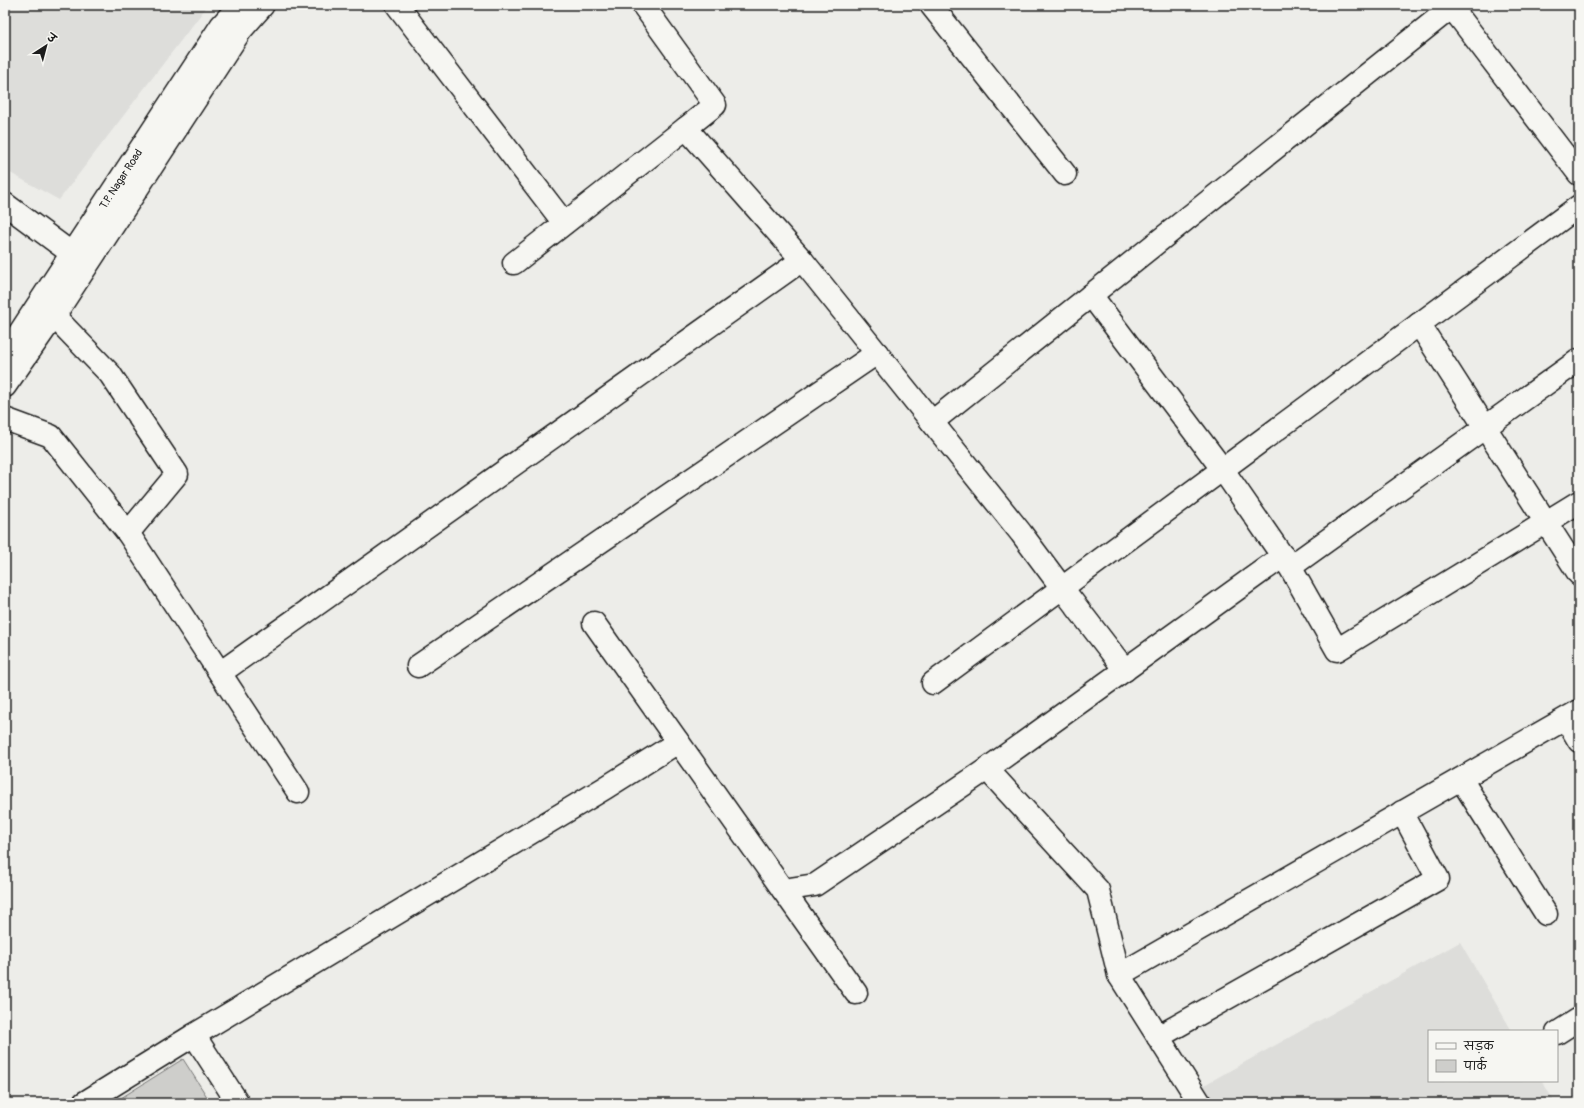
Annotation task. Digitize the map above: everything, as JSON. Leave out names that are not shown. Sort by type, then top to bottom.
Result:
[{"type":"street","name":"T.P. Nagar Road","points":[[5,355],[80,259],[221,26],[240,5]]},
{"type":"street","points":[[5,386],[54,316],[80,259],[242,30],[264,5]]},
{"type":"street","points":[[397,5],[564,223]]},
{"type":"street","points":[[514,263],[715,105],[643,5]]},
{"type":"street","points":[[931,5],[1065,174]]},
{"type":"street","points":[[932,422],[1451,6],[1579,174]]},
{"type":"street","points":[[686,128],[802,260],[1020,533],[1125,670]]},
{"type":"street","points":[[5,204],[80,259]]},
{"type":"street","points":[[933,683],[1579,206]]},
{"type":"street","points":[[220,673],[802,260]]},
{"type":"street","points":[[1091,295],[1223,470],[1287,562],[1338,650],[1579,502]]},
{"type":"street","points":[[54,316],[110,374],[177,474],[128,533]]},
{"type":"street","points":[[1419,324],[1579,574]]},
{"type":"street","points":[[418,666],[877,353]]},
{"type":"street","points":[[783,890],[815,885],[987,769],[1125,670],[1485,427],[1579,360]]},
{"type":"street","points":[[5,419],[51,436],[128,533],[298,792]]},
{"type":"street","points":[[594,623],[856,993]]},
{"type":"street","points":[[1119,975],[1572,715],[1579,740]]},
{"type":"street","points":[[84,1103],[194,1035],[605,788],[678,742]]},
{"type":"street","points":[[987,769],[1098,890],[1119,975],[1200,1103]]},
{"type":"street","points":[[1461,779],[1546,914]]},
{"type":"street","points":[[1158,1037],[1438,879],[1402,812]]},
{"type":"street","points":[[1558,1032],[1579,1019]]},
{"type":"street","points":[[194,1035],[238,1103]]},
{"type":"shaded area","points":[[5,5],[208,5],[59,200],[5,170]]},
{"type":"shaded area","points":[[1460,942],[1511,1030],[1428,1030],[1428,1082],[1543,1082],[1555,1103],[1172,1103]]},
{"type":"green space","points":[[183,1059],[211,1103],[113,1103]]}]
